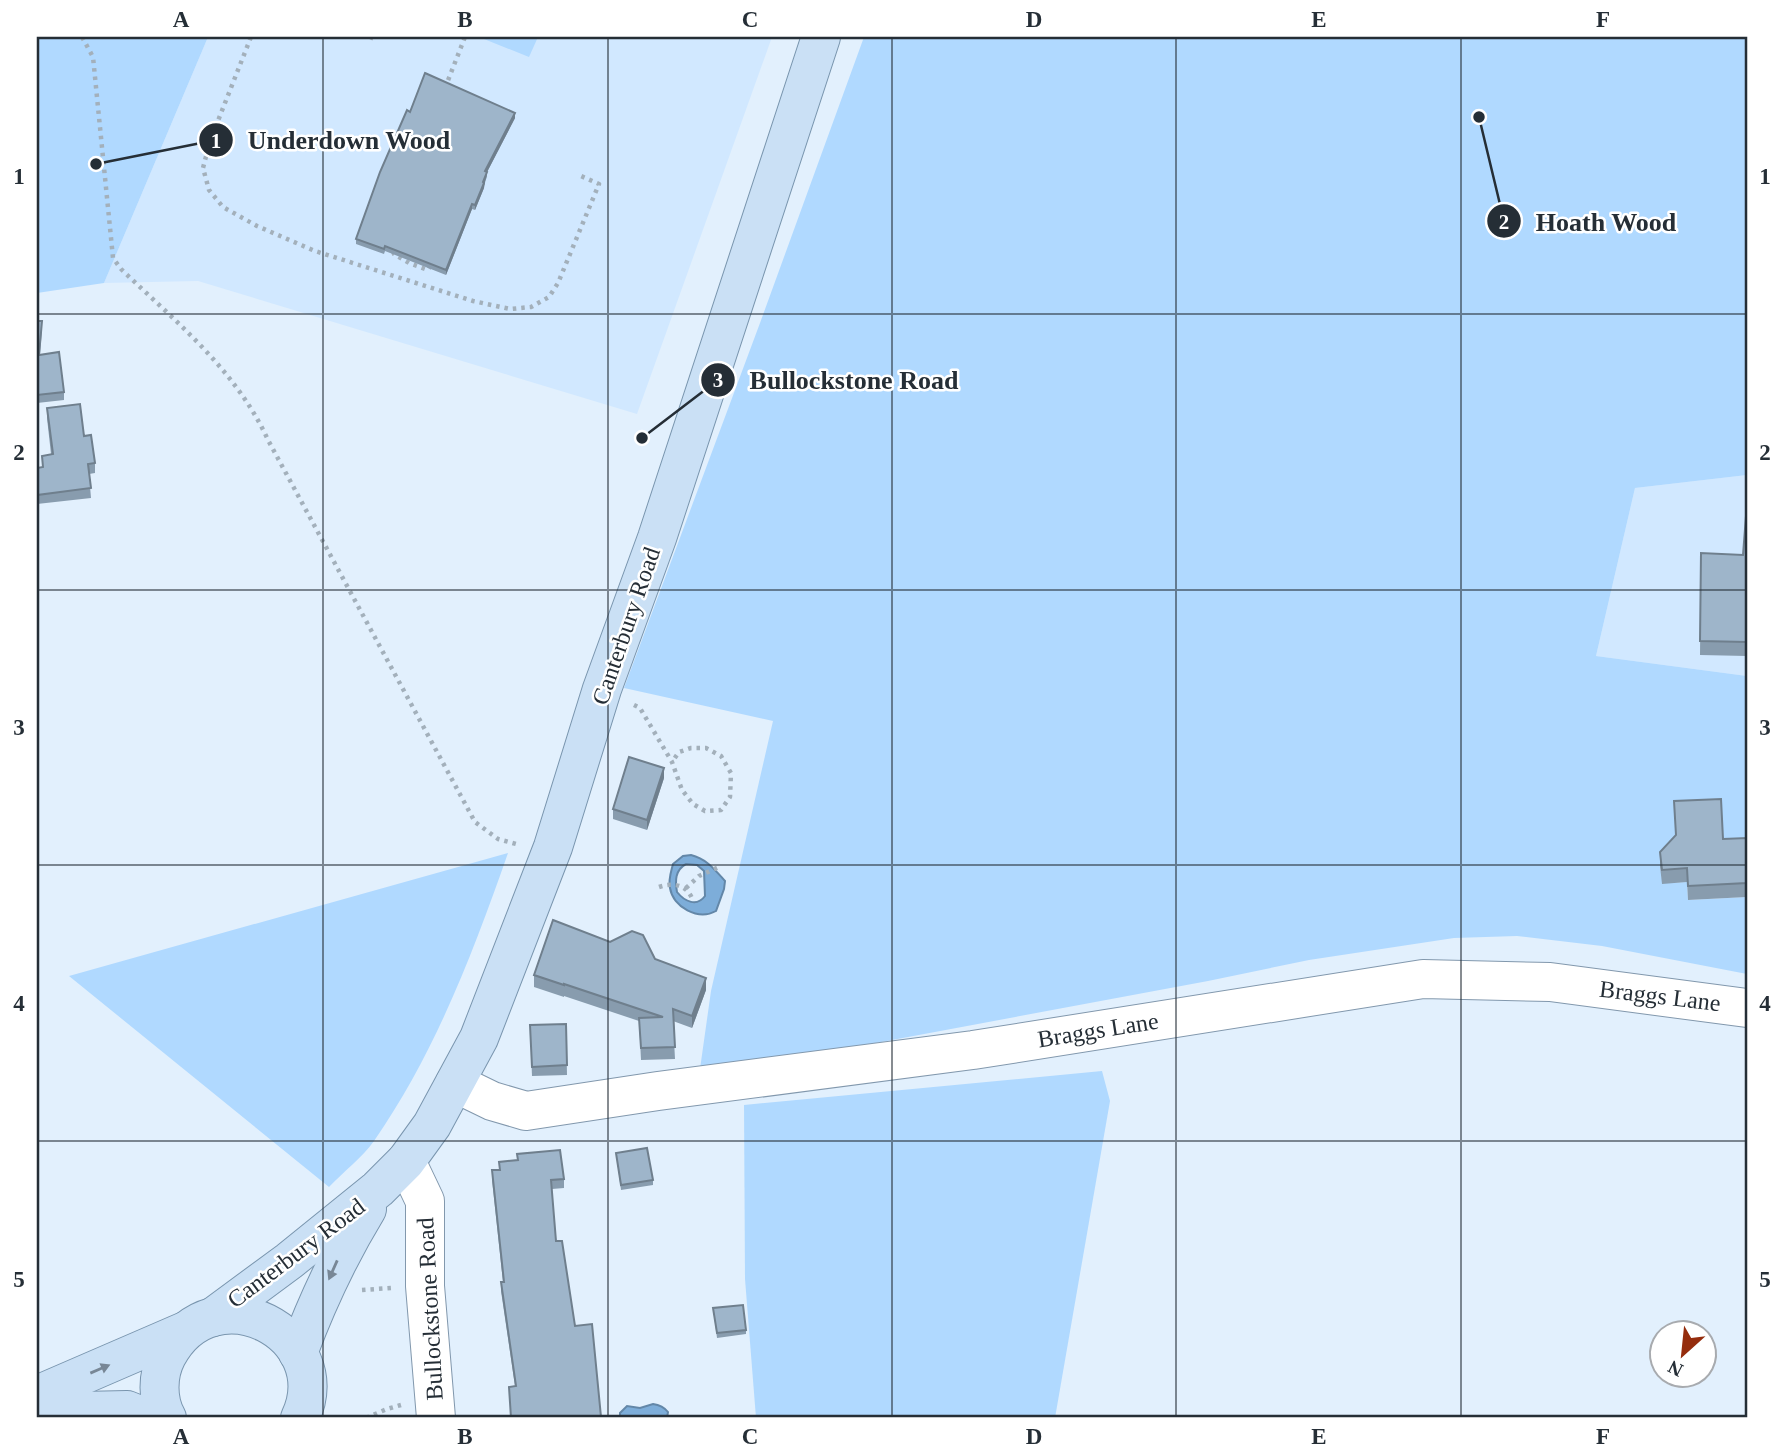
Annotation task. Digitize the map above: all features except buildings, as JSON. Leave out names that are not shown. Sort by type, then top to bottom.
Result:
[{"type":"main road","name":"Canterbury Road","points":[[37,1395],[199,1324],[289,1261],[379,1189],[406,1161],[432,1125],[480,1038],[552,848],[602,689],[657,538],[821,37]]},
{"type":"main road","name":"Canterbury Road","points":[[302,1385],[313,1313],[342,1249],[379,1189]]},
{"type":"main road","points":[[167,1418],[159,1388],[163,1365],[174,1344],[199,1324],[236,1314],[259,1319],[278,1328],[302,1385]]},
{"type":"main road","points":[[37,1412],[127,1410],[147,1418]]},
{"type":"street","name":"Braggs Lane","points":[[455,1083],[492,1101],[526,1111],[973,1050],[1423,979],[1550,982],[1747,1007]]},
{"type":"street","name":"Bullockstone Road","points":[[406,1161],[425,1201],[425,1286],[436,1418]]},
{"type":"street","points":[[302,1385],[324,1418]]},
{"type":"path","points":[[82,37],[93,57],[113,258],[121,269],[218,363],[257,417],[475,822],[498,839],[521,845],[552,848]]},
{"type":"path","points":[[251,37],[210,141],[203,168],[209,190],[223,207],[292,241],[327,255],[473,301],[510,309],[531,307],[549,297],[558,283],[599,184],[581,176]]},
{"type":"path","points":[[444,90],[465,37]]},
{"type":"path","points":[[395,241],[392,250],[394,254],[419,268],[428,270],[434,256]]},
{"type":"path","points":[[602,689],[640,708],[672,762],[682,790],[693,804],[705,811],[721,810],[730,797],[731,773],[721,756],[706,748],[691,748],[679,752],[672,762]]},
{"type":"path","points":[[687,888],[699,876],[719,867]]},
{"type":"path","points":[[659,887],[674,885],[687,888]]},
{"type":"path","points":[[687,888],[693,901]]},
{"type":"shaded area","points":[[37,37],[208,37],[104,283],[37,293]]},
{"type":"shaded area","points":[[208,37],[772,37],[637,414],[198,281],[104,283]]},
{"type":"shaded area","points":[[538,37],[529,57],[484,39]]},
{"type":"shaded area","points":[[864,37],[1747,37],[1747,475],[1635,488],[1596,656],[1747,676],[1747,852],[1675,815],[1676,841],[1660,866],[1662,879],[1668,883],[1687,882],[1688,900],[1747,897],[1747,974],[1602,946],[1517,936],[1454,938],[1309,960],[699,1076],[711,991],[773,721],[624,688]]},
{"type":"shaded area","points":[[1747,475],[1747,676],[1596,656],[1635,488]]},
{"type":"shaded area","points":[[508,853],[451,1001],[416,1073],[374,1141],[329,1187],[69,976]]},
{"type":"shaded area","points":[[691,855],[702,859],[725,881],[716,911],[709,914],[694,913],[681,906],[672,895],[669,882],[673,864],[683,856]],"holes":[[[686,864],[697,865],[704,871],[705,896],[691,902],[677,892],[677,876]]]},
{"type":"shaded area","points":[[1102,1071],[1110,1101],[1055,1418],[756,1418],[745,1279],[744,1105]]},
{"type":"shaded area","points":[[653,1404],[662,1406],[668,1412],[667,1418],[620,1418],[620,1413],[627,1406],[640,1408]]},
{"type":"place","name":"Hoath Wood","points":[[1479,117]]},
{"type":"place","name":"Underdown Wood","points":[[96,164]]},
{"type":"place","name":"Bullockstone Road","points":[[642,438]]}]
